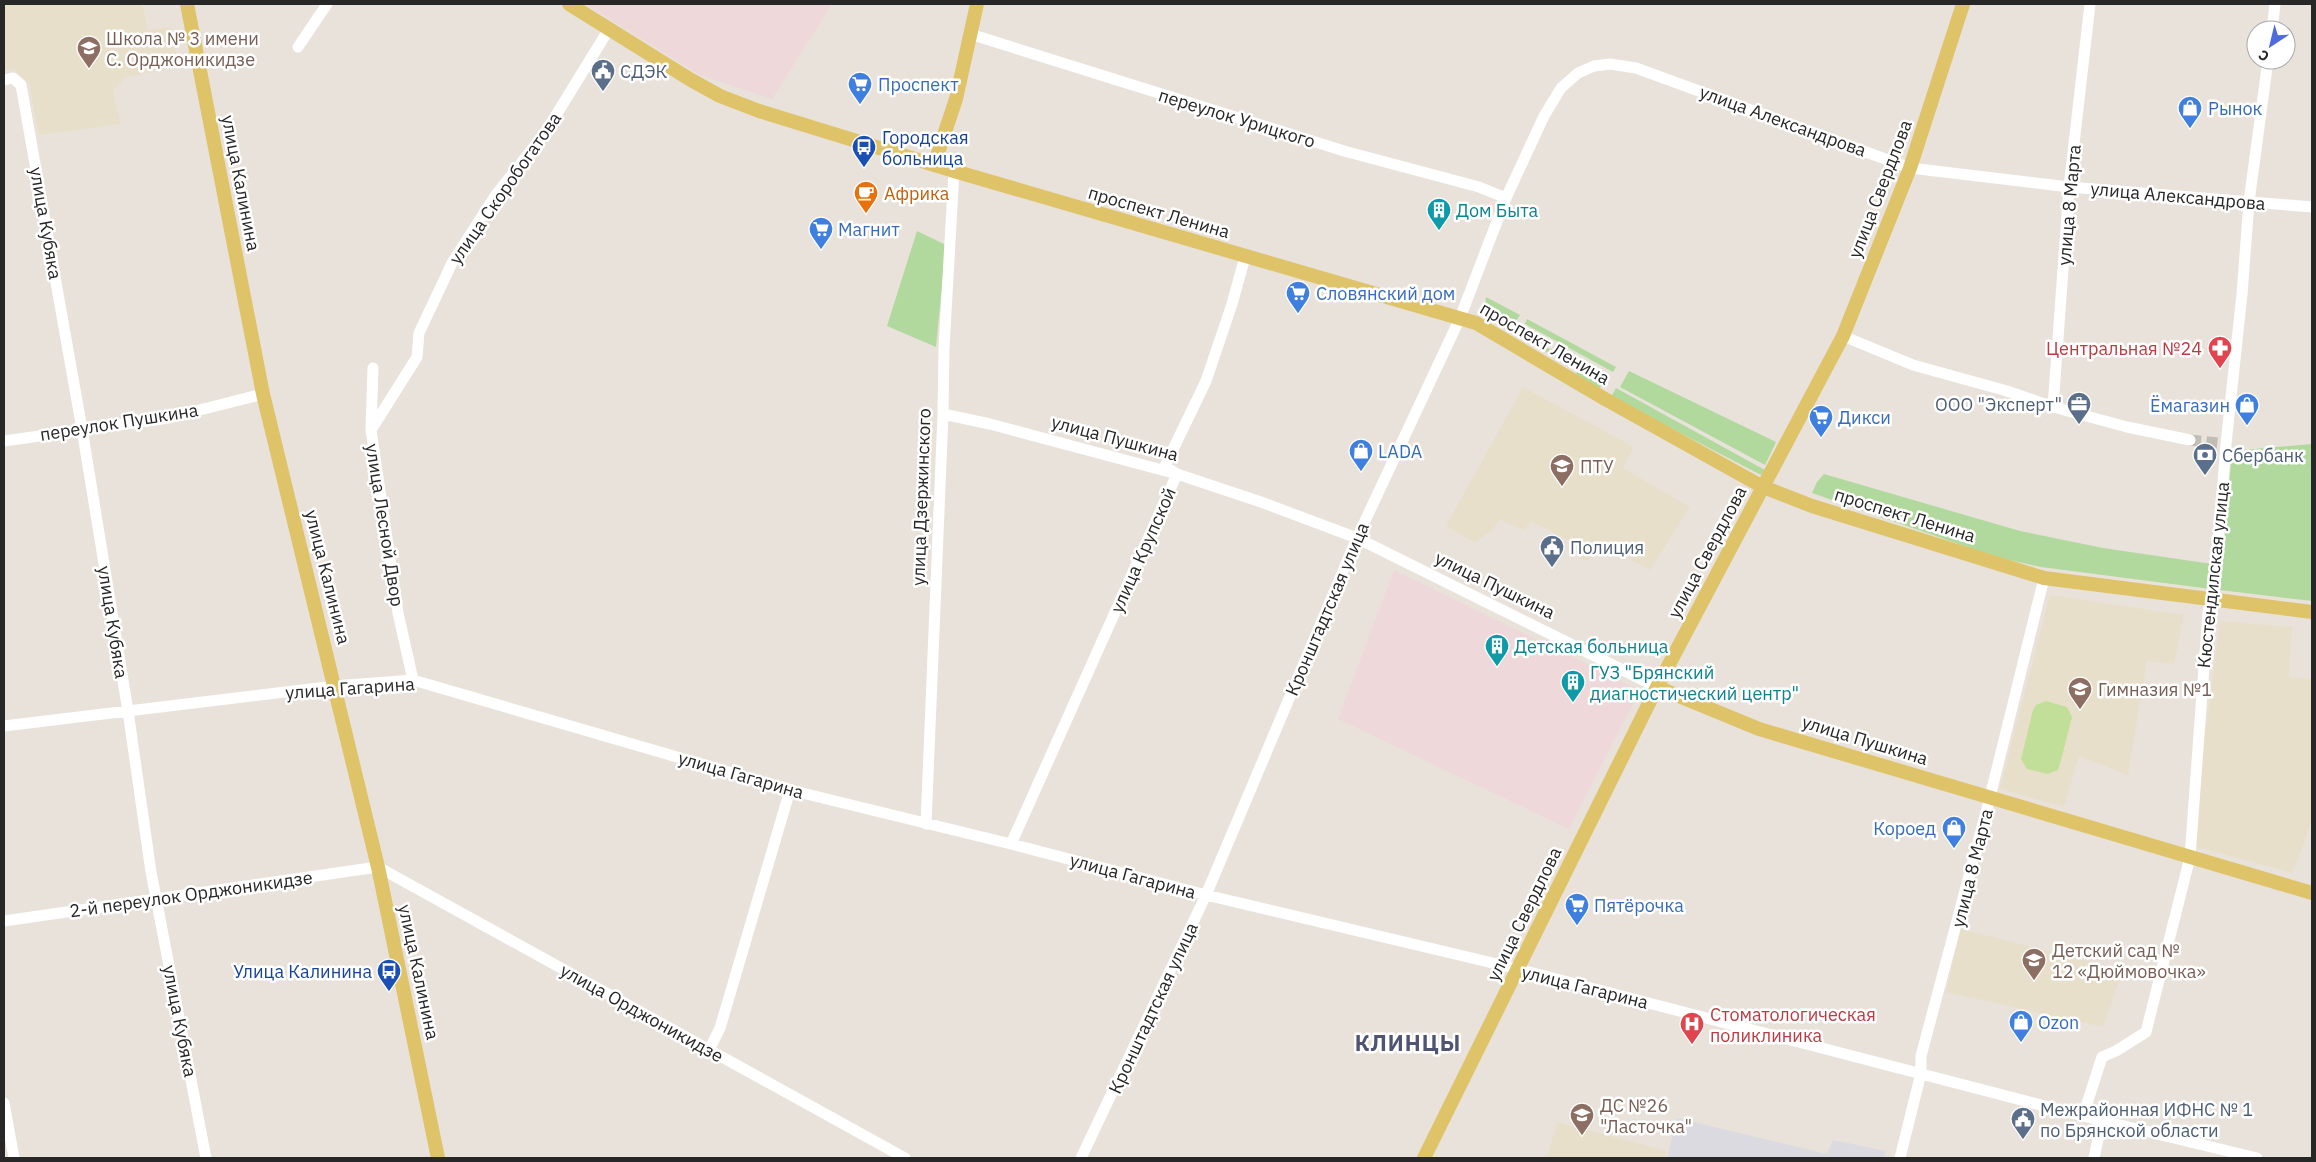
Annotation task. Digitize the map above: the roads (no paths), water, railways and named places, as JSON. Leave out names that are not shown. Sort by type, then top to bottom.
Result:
[{"type":"main road","name":"улица Калинина","points":[[187,4],[263,394],[378,867],[438,1158]]},
{"type":"main road","name":"проспект Ленина","points":[[569,4],[720,96],[782,119],[1245,257],[1460,318],[1483,327],[1605,399],[1763,487],[1812,506],[2044,578],[2312,612]]},
{"type":"main road","points":[[934,165],[956,99],[977,4]]},
{"type":"main road","name":"улица Свердлова","points":[[1424,1158],[1657,687],[1843,336],[1910,168],[1963,4]]},
{"type":"main road","name":"улица Пушкина","points":[[1657,687],[1760,729],[2312,893]]},
{"type":"street","points":[[298,47],[327,4]]},
{"type":"street","name":"улица 8 Марта","points":[[2054,407],[2069,187],[2090,4]]},
{"type":"street","points":[[2274,20],[2276,4]]},
{"type":"street","name":"улица Скоробогатова","points":[[370,430],[417,357],[419,333],[452,263],[495,196],[545,133],[610,29]]},
{"type":"street","name":"переулок Урицкого","points":[[970,34],[1344,151],[1479,187],[1506,198]]},
{"type":"street","name":"улица Александрова","points":[[1584,70],[1610,64],[1636,68],[1910,168],[2069,187],[2312,207]]},
{"type":"street","name":"Кронштадтская улица","points":[[1081,1158],[1206,895],[1357,538],[1460,318],[1506,198],[1553,100],[1570,78],[1584,70]]},
{"type":"street","name":"Кюстендилская улица","points":[[2083,1116],[2102,1057],[2116,1051],[2146,1032],[2190,857],[2208,612],[2215,583],[2249,202],[2267,70]]},
{"type":"street","name":"улица Кубяка","points":[[4,80],[13,78],[21,85],[82,429],[128,711],[151,872],[206,1158]]},
{"type":"street","name":"улица Дзержинского","points":[[926,824],[944,348],[954,171]]},
{"type":"street","name":"улица Крупской","points":[[1011,844],[1177,474],[1165,466],[1206,381],[1232,304],[1245,257]]},
{"type":"street","points":[[1843,336],[1913,365],[2127,427],[2190,440]]},
{"type":"street","name":"улица Лесной Двор","points":[[373,368],[370,430],[398,613],[413,680]]},
{"type":"street","name":"переулок Пушкина","points":[[4,441],[168,418],[263,394]]},
{"type":"street","name":"улица Пушкина","points":[[943,414],[990,424],[1177,474],[1261,502],[1357,538],[1657,687]]},
{"type":"street","name":"улица 8 Марта","points":[[1900,1158],[1921,1073],[1921,1056],[1990,797],[2044,578]]},
{"type":"street","name":"улица Гагарина","points":[[4,726],[335,686],[413,680],[790,790],[1011,844],[1206,895],[1518,969],[2102,1121],[2257,1158]]},
{"type":"street","points":[[709,1050],[720,1028],[790,790]]},
{"type":"street","name":"2-й переулок Орджоникидзе","points":[[4,920],[378,867]]},
{"type":"street","name":"улица Орджоникидзе","points":[[378,867],[905,1158]]},
{"type":"street","points":[[4,1103],[14,1158]]},
{"type":"street","points":[[2094,1158],[2102,1121]]},
{"type":"tunnel","points":[[2190,440],[2226,444]]},
{"type":"place","name":"Школа № 3 имени С. Орджоникидзе","points":[[89,69]]},
{"type":"place","name":"СДЭК","points":[[603,92]]},
{"type":"place","name":"Проспект","points":[[860,105]]},
{"type":"place","name":"Рынок","points":[[2190,129]]},
{"type":"place","name":"Городская больница","points":[[864,168]]},
{"type":"place","name":"Африка","points":[[866,214]]},
{"type":"place","name":"Дом Быта","points":[[1439,231]]},
{"type":"place","name":"Магнит","points":[[821,250]]},
{"type":"place","name":"Словянский дом","points":[[1298,314]]},
{"type":"place","name":"Центральная №24","points":[[2220,369]]},
{"type":"place","name":"ООО \"Эксперт\"","points":[[2079,425]]},
{"type":"place","name":"Ёмагазин","points":[[2247,426]]},
{"type":"place","name":"Дикси","points":[[1821,438]]},
{"type":"place","name":"LADA","points":[[1361,472]]},
{"type":"place","name":"Сбербанк","points":[[2205,476]]},
{"type":"place","name":"ПТУ","points":[[1562,487]]},
{"type":"place","name":"Полиция","points":[[1552,568]]},
{"type":"place","name":"Детская больница","points":[[1497,667]]},
{"type":"place","name":"ГУЗ \"Брянский диагностический центр\"","points":[[1573,703]]},
{"type":"place","name":"Гимназия №1","points":[[2080,710]]},
{"type":"place","name":"Короед","points":[[1954,849]]},
{"type":"place","name":"Пятёрочка","points":[[1577,926]]},
{"type":"place","name":"Детский сад № 12 «Дюймовочка»","points":[[2034,981]]},
{"type":"place","name":"Улица Калинина","points":[[389,992]]},
{"type":"place","name":"Ozon","points":[[2021,1043]]},
{"type":"place","name":"Стоматологическая поликлиника","points":[[1692,1045]]},
{"type":"place","name":"ДС №26 \"Ласточка\"","points":[[1582,1136]]},
{"type":"place","name":"Межрайонная ИФНС № 1 по Брянской области","points":[[2023,1140]]},
{"type":"district","name":"КЛИНЦЫ","points":[[1408,1042]]}]
